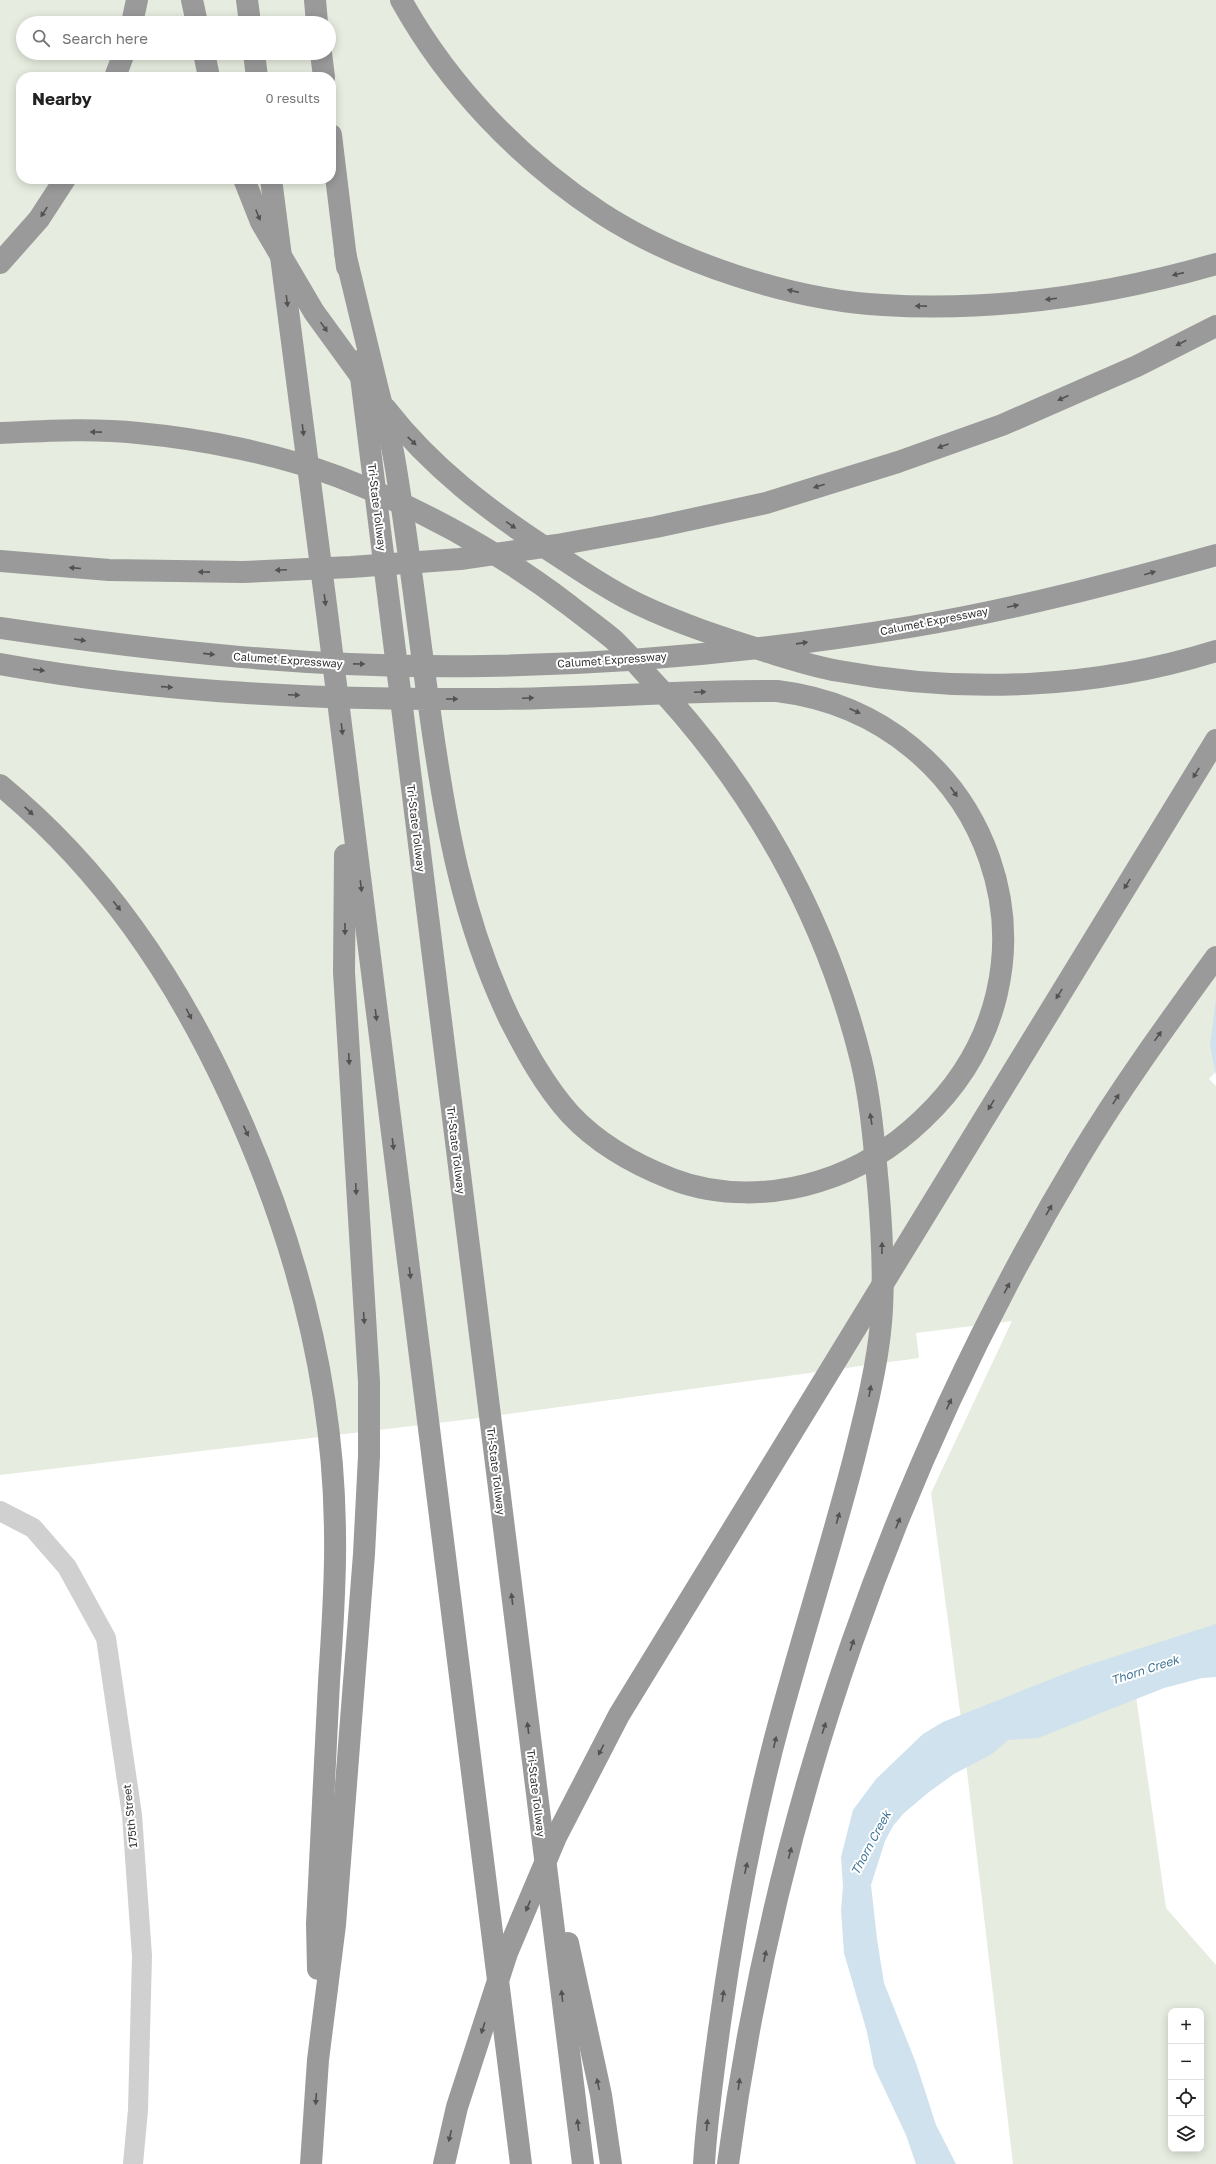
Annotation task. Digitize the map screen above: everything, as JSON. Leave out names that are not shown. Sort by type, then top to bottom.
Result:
[{"type":"highway","points":[[134,16],[137,0]]},
{"type":"highway","points":[[192,0],[195,16]]},
{"type":"highway","points":[[248,0],[249,16]]},
{"type":"highway","points":[[315,0],[316,16]]},
{"type":"highway","points":[[401,0],[456,81],[487,117],[526,154],[570,190],[602,213],[660,244],[724,270],[794,291],[835,299],[882,305],[956,307],[1005,304],[1106,291],[1216,264]]},
{"type":"highway","points":[[117,72],[121,60]]},
{"type":"highway","points":[[205,60],[208,72]]},
{"type":"highway","points":[[255,60],[257,72]]},
{"type":"highway","points":[[322,60],[323,72]]},
{"type":"highway","name":"Tri-State Tollway","points":[[336,178],[582,2164]]},
{"type":"highway","points":[[0,263],[39,219],[62,184]]},
{"type":"highway","points":[[246,184],[261,222],[314,312],[405,433],[456,483],[510,525],[590,576],[636,603],[707,633],[791,659],[837,671],[900,680],[965,684],[1046,683],[1110,676],[1188,660],[1216,651]]},
{"type":"highway","points":[[272,184],[346,764],[521,2164]]},
{"type":"highway","points":[[0,664],[147,685],[255,693],[355,698],[489,699],[744,690],[777,691],[803,694],[831,701],[881,724],[928,760],[947,781],[964,806],[980,835],[992,865],[999,892],[1002,920],[1002,950],[997,991],[988,1024],[974,1055],[955,1084],[932,1110],[890,1148],[861,1165],[837,1176],[784,1190],[730,1191],[675,1180],[611,1148],[573,1118],[549,1088],[524,1046],[499,996],[469,915],[455,865],[438,768],[394,459],[345,253]]},
{"type":"highway","points":[[0,561],[108,570],[243,572],[460,559],[557,545],[656,528],[766,503],[876,469],[1002,425],[1137,366],[1216,326]]},
{"type":"highway","points":[[0,433],[58,431],[135,432],[211,444],[271,457],[336,476],[431,516],[524,571],[613,640],[682,711],[736,783],[777,846],[810,912],[840,988],[862,1064],[874,1137],[882,1233],[881,1323],[867,1409],[778,1728],[734,1919],[711,2086],[704,2164]]},
{"type":"highway","name":"Calumet Expressway","points":[[0,628],[93,642],[250,658],[354,664],[484,666],[608,661],[798,644],[912,627],[1113,584],[1216,555]]},
{"type":"highway","points":[[444,2164],[457,2107],[507,1953],[556,1837],[619,1715],[1216,740]]},
{"type":"highway","points":[[311,2164],[318,2060],[335,1925],[364,1554],[370,1456],[369,1382],[344,972],[346,764]]},
{"type":"highway","points":[[0,785],[61,840],[103,889],[147,945],[184,1004],[218,1070],[254,1148],[279,1212],[301,1285],[319,1367],[330,1448],[335,1533],[317,1924],[318,2060]]},
{"type":"highway","points":[[728,2164],[743,2055],[776,1904],[816,1753],[871,1588],[925,1457],[976,1346],[1030,1244],[1078,1159],[1136,1068],[1216,957]]},
{"type":"highway","points":[[538,1804],[601,2094],[611,2164]]},
{"type":"street","name":"175th Street","points":[[0,1511],[33,1528],[66,1567],[106,1638],[132,1815],[142,1956],[138,2110],[133,2164]]},
{"type":"shaded area","points":[[0,0],[1216,0],[1216,1071],[1209,1079],[1216,1086],[1216,1640],[962,1726],[931,1493],[1012,1321],[916,1333],[919,1358],[471,1419],[0,1475]]},
{"type":"shaded area","points":[[1133,1675],[1166,1908],[1216,1965],[1216,2164],[1013,2164],[964,1746]]},
{"type":"water","points":[[1216,999],[1216,1076],[1210,1045]]},
{"type":"water","name":"Thorn Creek","points":[[1216,1624],[1216,1677],[1202,1678],[1164,1688],[1038,1738],[1008,1740],[992,1754],[954,1774],[929,1792],[904,1813],[893,1826],[885,1841],[871,1885],[884,1983],[916,2063],[936,2125],[956,2164],[916,2164],[906,2135],[874,2067],[867,2032],[844,1953],[841,1910],[843,1886],[841,1857],[853,1810],[876,1779],[923,1734],[943,1722],[1082,1667]]}]
